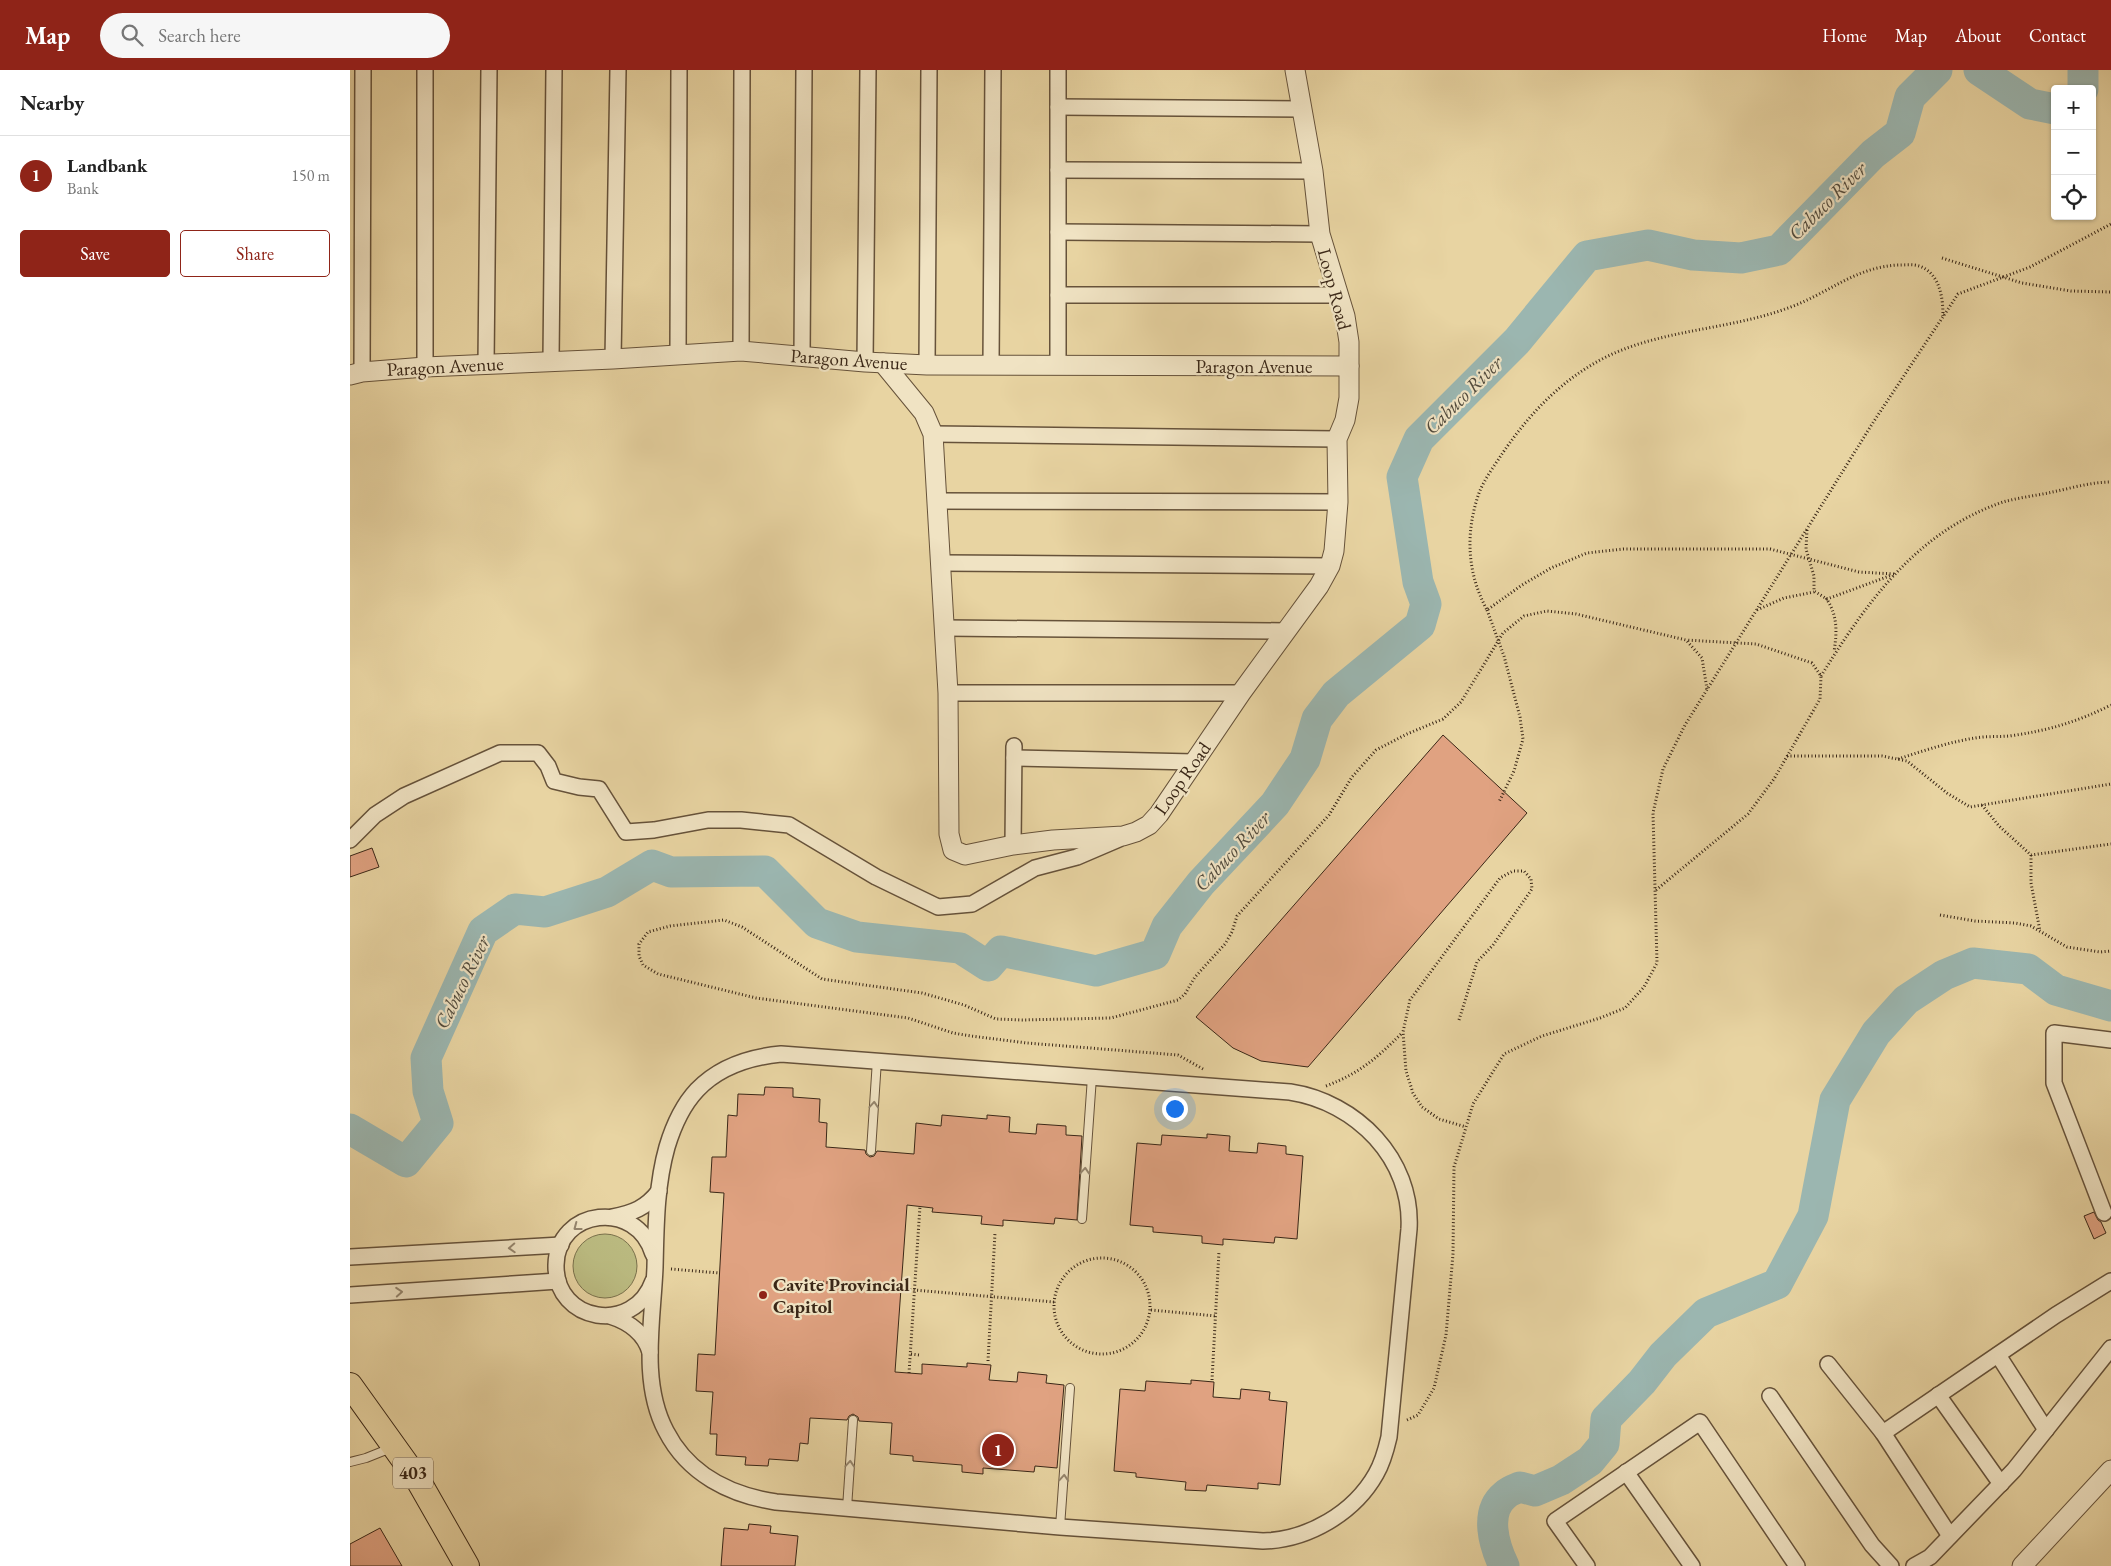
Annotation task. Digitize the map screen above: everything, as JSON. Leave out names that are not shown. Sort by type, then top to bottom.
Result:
[{"type":"main road","name":"403","points":[[350,1384],[395,1446],[441,1518],[467,1566]]},
{"type":"street","points":[[356,374],[363,70]]},
{"type":"street","points":[[425,367],[426,70]]},
{"type":"street","points":[[486,364],[489,70]]},
{"type":"street","points":[[551,360],[554,70]]},
{"type":"street","points":[[613,359],[618,70]]},
{"type":"street","points":[[678,355],[679,70]]},
{"type":"street","points":[[741,351],[742,70]]},
{"type":"street","points":[[802,356],[804,70]]},
{"type":"street","points":[[868,70],[874,362]]},
{"type":"street","points":[[927,365],[929,70]]},
{"type":"street","points":[[991,365],[993,70]]},
{"type":"street","points":[[1058,70],[1058,365]]},
{"type":"street","name":"Loop Road","points":[[874,362],[924,413],[933,434],[948,693],[950,846],[956,853],[965,855],[1013,845],[1053,840],[1124,836],[1136,832],[1149,824],[1159,814],[1242,693],[1319,586],[1330,566],[1336,535],[1338,502],[1337,439],[1347,410],[1349,366],[1347,329],[1320,234],[1313,171],[1295,70]]},
{"type":"street","points":[[1058,107],[1302,109]]},
{"type":"street","points":[[1058,170],[1313,171]]},
{"type":"street","points":[[1058,232],[1320,234]]},
{"type":"street","points":[[1058,295],[1338,295]]},
{"type":"street","name":"Paragon Avenue","points":[[356,374],[425,367],[551,360],[613,359],[741,351],[927,365],[1349,366]]},
{"type":"street","points":[[933,434],[1337,439]]},
{"type":"street","points":[[937,501],[1338,502]]},
{"type":"street","points":[[941,564],[1330,566]]},
{"type":"street","points":[[945,628],[1286,631]]},
{"type":"street","points":[[948,693],[1242,693]]},
{"type":"street","points":[[1013,845],[1014,752],[1194,762]]},
{"type":"street","points":[[350,840],[376,815],[404,796],[500,753],[538,753],[548,766],[554,781],[579,787],[599,789],[626,832],[654,830],[708,820],[740,820],[789,825],[876,877],[938,907],[972,904],[1035,868],[1077,857],[1136,832]]},
{"type":"street","points":[[2104,1212],[2054,1083],[2054,1033],[2111,1040]]},
{"type":"street","points":[[650,1360],[659,1191],[667,1148],[674,1127],[696,1091],[723,1070],[753,1058],[782,1054],[877,1060],[1304,1094],[1334,1105],[1364,1127],[1378,1142],[1395,1165],[1408,1196],[1409,1228],[1390,1427],[1384,1456],[1370,1484],[1332,1520],[1301,1535],[1277,1541],[1255,1541],[1060,1527],[762,1500],[737,1493],[711,1481],[686,1459],[665,1429],[655,1403],[648,1346],[638,1330],[627,1322],[608,1316],[592,1314],[577,1307],[566,1296],[558,1281],[556,1263],[561,1245],[568,1235],[582,1223],[599,1217],[632,1213],[643,1208],[652,1201],[659,1191]]},
{"type":"street","points":[[608,1316],[624,1312],[639,1303],[649,1290],[655,1267],[648,1242],[642,1232],[628,1222],[611,1217]]},
{"type":"street","points":[[350,1257],[561,1245]]},
{"type":"street","points":[[350,1295],[558,1281]]},
{"type":"street","points":[[1883,1433],[2056,1315],[2111,1281]]},
{"type":"street","points":[[1914,1566],[1934,1561],[1950,1536],[2014,1470],[2111,1348]]},
{"type":"street","points":[[1998,1355],[2046,1430]]},
{"type":"street","points":[[1828,1364],[1883,1433],[1950,1536]]},
{"type":"street","points":[[1938,1395],[2001,1484]]},
{"type":"street","points":[[1770,1396],[1872,1545],[1890,1566]]},
{"type":"street","points":[[1587,1566],[1555,1521],[1700,1422],[1797,1566]]},
{"type":"street","points":[[2022,1566],[2111,1470]]},
{"type":"street","points":[[1626,1472],[1692,1566]]},
{"type":"lane","points":[[871,1151],[877,1060]]},
{"type":"lane","points":[[1082,1219],[1092,1076]]},
{"type":"lane","points":[[1060,1527],[1070,1388]]},
{"type":"lane","points":[[847,1508],[853,1420]]},
{"type":"lane","points":[[350,1462],[366,1458],[395,1446]]},
{"type":"path","points":[[1390,1427],[1418,1415],[1434,1388],[1446,1335],[1453,1254],[1454,1167],[1473,1104],[1504,1054],[1542,1036],[1625,1008],[1644,987],[1657,962],[1653,813],[1663,769],[1685,725],[1874,421],[1958,294],[2030,268],[2111,224]]},
{"type":"path","points":[[1942,258],[2022,284],[2071,291],[2111,292]]},
{"type":"path","points":[[1499,802],[1514,771],[1523,740],[1520,717],[1498,641],[1471,574],[1472,525],[1479,492],[1495,464],[1537,408],[1560,387],[1606,357],[1663,337],[1766,316],[1790,308],[1862,271],[1882,266],[1919,266],[1934,276],[1944,298],[1943,317]]},
{"type":"path","points":[[1656,890],[1748,814],[1774,779],[1820,699],[1821,676],[1834,654],[1881,588],[1921,548],[1964,520],[2004,502],[2111,482]]},
{"type":"path","points":[[1806,529],[1808,558],[1814,576],[1814,591]]},
{"type":"path","points":[[1487,610],[1544,572],[1587,553],[1623,549],[1770,549],[1859,572],[1894,574]]},
{"type":"path","points":[[1827,599],[1894,574]]},
{"type":"path","points":[[1756,611],[1784,598],[1814,591],[1827,599],[1834,611],[1836,622],[1834,654]]},
{"type":"path","points":[[1237,1088],[1178,1055],[1027,1043],[971,1036],[953,1033],[903,1017],[829,1009],[747,996],[658,974],[643,965],[639,956],[639,944],[648,932],[656,929],[724,920],[742,927],[822,979],[922,993],[964,1005],[996,1019],[1111,1018],[1168,1004],[1185,994],[1195,977],[1232,932],[1237,916],[1329,815],[1352,777],[1376,750],[1407,734],[1443,719],[1462,702],[1503,634],[1524,616],[1547,611],[1576,614],[1686,640],[1756,644],[1812,663],[1821,676]]},
{"type":"path","points":[[1686,640],[1702,658],[1707,689]]},
{"type":"path","points":[[1896,759],[1976,737],[2009,736],[2046,730],[2082,720],[2111,705]]},
{"type":"path","points":[[1787,756],[1882,756],[1907,762],[1947,793],[1970,807],[2111,784]]},
{"type":"path","points":[[1982,805],[1999,826],[2031,855],[2031,883],[2040,932]]},
{"type":"path","points":[[2031,855],[2111,844]]},
{"type":"path","points":[[1460,1020],[1477,962],[1493,946],[1532,889],[1531,878],[1524,871],[1513,871],[1500,878],[1410,1000],[1403,1032],[1406,1071],[1414,1093],[1422,1107],[1439,1119],[1466,1128]]},
{"type":"path","points":[[1940,915],[1974,921],[2015,923],[2031,926],[2067,946],[2100,952],[2111,951]]},
{"type":"path","points":[[1304,1094],[1349,1077],[1379,1056],[1403,1032]]},
{"type":"path","points":[[909,1373],[920,1206]]},
{"type":"path","points":[[988,1361],[995,1233]]},
{"type":"path","points":[[1212,1380],[1220,1251]]},
{"type":"path","points":[[1106,1258],[1114,1259],[1129,1266],[1141,1278],[1149,1293],[1150,1310],[1148,1324],[1140,1338],[1128,1348],[1114,1354],[1099,1355],[1084,1352],[1060,1332],[1055,1317],[1054,1302],[1058,1286],[1068,1272],[1081,1262],[1106,1258]]},
{"type":"path","points":[[655,1267],[719,1273]]},
{"type":"path","points":[[810,1281],[1054,1302]]},
{"type":"path","points":[[1150,1310],[1216,1316]]},
{"type":"path","points":[[910,1354],[919,1355]]},
{"type":"green space","points":[[605,1234],[623,1240],[631,1248],[637,1266],[631,1284],[623,1292],[605,1298],[587,1292],[579,1284],[573,1266],[579,1248],[587,1240]]},
{"type":"building","points":[[1443,735],[1527,813],[1308,1067],[1261,1061],[1233,1048],[1196,1017]]},
{"type":"building","points":[[372,848],[379,867],[350,877],[350,856]]},
{"type":"building","points":[[765,1087],[793,1088],[793,1097],[820,1099],[819,1122],[827,1123],[826,1147],[865,1150],[866,1154],[870,1157],[874,1156],[877,1151],[914,1154],[916,1123],[941,1126],[942,1115],[987,1119],[987,1115],[1010,1117],[1009,1132],[1036,1134],[1037,1124],[1066,1126],[1066,1135],[1082,1136],[1077,1220],[1055,1218],[1054,1224],[1003,1220],[1003,1226],[981,1224],[982,1216],[932,1212],[933,1208],[907,1205],[895,1372],[922,1374],[922,1364],[967,1367],[967,1363],[991,1365],[989,1380],[1017,1382],[1018,1372],[1047,1375],[1046,1383],[1064,1385],[1057,1468],[1035,1466],[1034,1472],[983,1468],[983,1474],[962,1472],[962,1465],[913,1461],[913,1456],[890,1454],[892,1423],[859,1421],[858,1417],[853,1414],[847,1420],[810,1418],[808,1444],[800,1443],[798,1461],[769,1459],[768,1466],[745,1465],[746,1457],[716,1455],[717,1434],[710,1434],[713,1392],[696,1391],[698,1354],[715,1355],[724,1193],[710,1192],[712,1157],[726,1157],[728,1115],[737,1116],[738,1094],[764,1095]]},
{"type":"building","points":[[1207,1134],[1230,1136],[1229,1151],[1257,1153],[1258,1143],[1286,1146],[1286,1154],[1303,1156],[1297,1239],[1275,1237],[1274,1243],[1223,1239],[1223,1245],[1202,1243],[1202,1236],[1153,1232],[1153,1227],[1130,1225],[1137,1143],[1161,1145],[1162,1135],[1207,1138]]},
{"type":"building","points":[[2094,1212],[2106,1233],[2094,1239],[2084,1216]]},
{"type":"building","points":[[1191,1380],[1214,1382],[1213,1397],[1240,1399],[1241,1389],[1270,1392],[1269,1400],[1287,1402],[1280,1485],[1258,1483],[1258,1489],[1207,1485],[1206,1491],[1185,1490],[1186,1482],[1136,1477],[1136,1473],[1114,1471],[1120,1389],[1145,1391],[1146,1381],[1191,1384]]},
{"type":"building","points":[[749,1524],[771,1526],[770,1533],[798,1536],[795,1566],[721,1566],[724,1528],[748,1530]]},
{"type":"building","points":[[380,1528],[402,1566],[350,1566],[350,1544]]},
{"type":"waterway","name":"Cabuco River","points":[[350,1129],[406,1162],[438,1123],[428,1091],[426,1058],[483,931],[515,909],[545,912],[607,892],[652,865],[671,872],[765,871],[817,923],[857,937],[960,948],[988,966],[1001,951],[1096,971],[1155,954],[1167,926],[1201,883],[1275,804],[1305,759],[1317,719],[1336,694],[1420,625],[1426,604],[1418,582],[1402,477],[1419,439],[1517,341],[1587,256],[1648,245],[1693,255],[1741,258],[1779,250],[1873,154],[1900,133],[1910,97],[1937,70]]},
{"type":"waterway","name":"Cabuco River","points":[[1979,70],[2030,104],[2051,108]]},
{"type":"waterway","name":"Cabuco River","points":[[2083,70],[2083,85]]},
{"type":"waterway","points":[[1504,1566],[1494,1539],[1493,1519],[1495,1510],[1505,1495],[1520,1487],[1535,1491],[1561,1480],[1590,1461],[1604,1444],[1606,1419],[1642,1382],[1663,1355],[1706,1313],[1777,1284],[1813,1216],[1835,1100],[1876,1033],[1906,1000],[1944,975],[1973,963],[2028,969],[2056,990],[2111,1006]]},
{"type":"place","name":"Cavite Provincial Capitol","points":[[763,1295]]},
{"type":"place","name":"Landbank","points":[[998,1450]]}]
